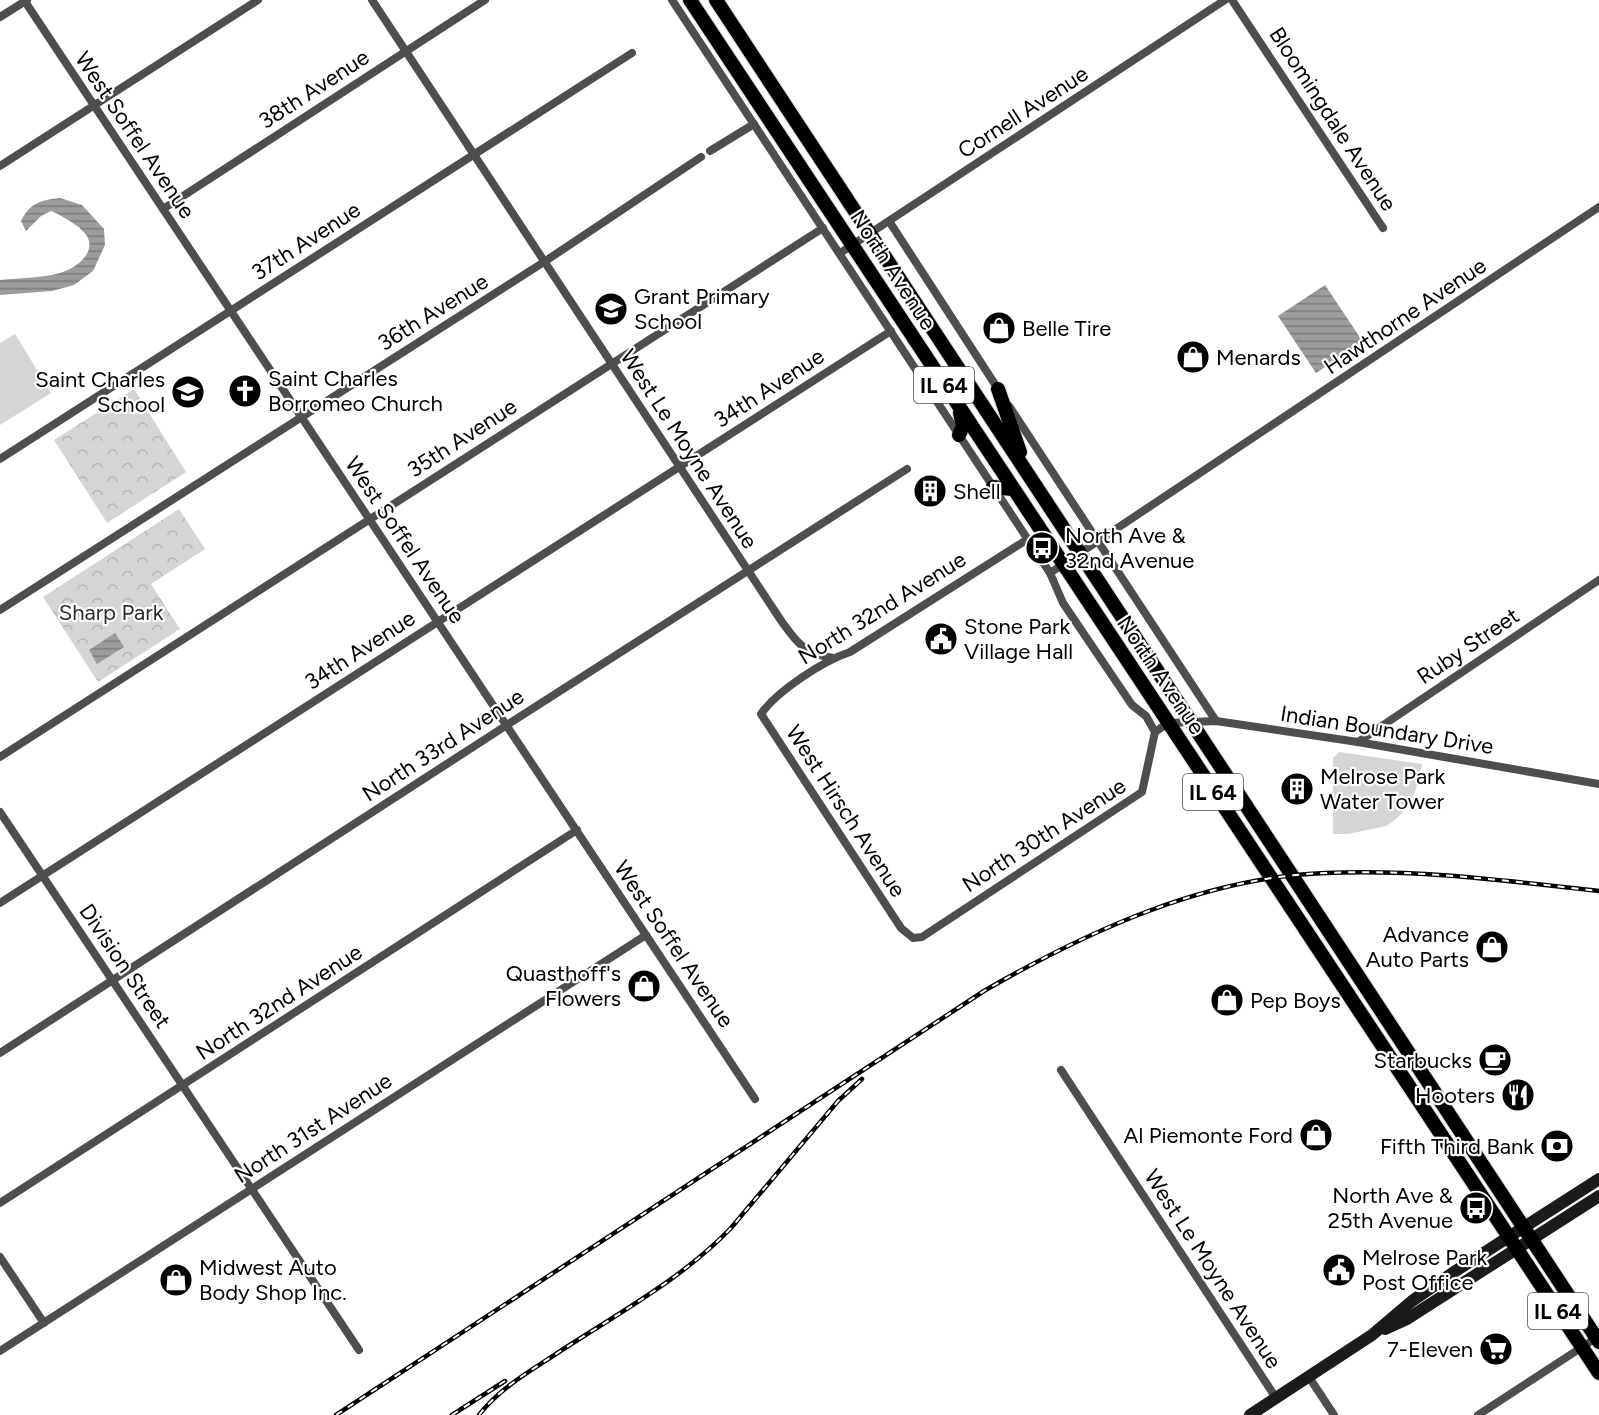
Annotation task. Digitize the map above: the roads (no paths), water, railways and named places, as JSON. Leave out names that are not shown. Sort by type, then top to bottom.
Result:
[{"type":"main road","name":"North Avenue","points":[[690,0],[1599,1373]]},
{"type":"main road","name":"North Avenue","points":[[716,0],[1598,1340]]},
{"type":"main road","points":[[998,389],[1033,481]]},
{"type":"main road","points":[[955,437],[963,426],[959,408]]},
{"type":"main road","points":[[993,487],[1012,489]]},
{"type":"main road","points":[[1403,1079],[1419,1067]]},
{"type":"main road","points":[[1443,1139],[1459,1128]]},
{"type":"main road","points":[[1250,1415],[1372,1335],[1407,1319],[1599,1179]]},
{"type":"main road","points":[[1527,1233],[1599,1196]]},
{"type":"street","points":[[0,17],[25,0]]},
{"type":"street","name":"West Soffel Avenue","points":[[25,0],[755,1099]]},
{"type":"street","points":[[0,166],[258,0]]},
{"type":"street","name":"West Le Moyne Avenue","points":[[372,0],[798,645],[815,655],[833,658]]},
{"type":"street","name":"38th Avenue","points":[[163,209],[485,0]]},
{"type":"street","name":"North Avenue","points":[[672,0],[891,331],[955,437],[993,487],[1028,539],[1050,573],[1063,603],[1132,705],[1146,716],[1155,732]]},
{"type":"street","name":"Cornell Avenue","points":[[840,253],[1225,0]]},
{"type":"street","name":"Bloomingdale Avenue","points":[[1232,0],[1383,228]]},
{"type":"street","name":"37th Avenue","points":[[0,459],[632,53]]},
{"type":"street","points":[[710,151],[754,124]]},
{"type":"street","name":"36th Avenue","points":[[0,610],[544,262],[701,157]]},
{"type":"street","name":"Hawthorne Avenue","points":[[1050,573],[1599,207]]},
{"type":"street","name":"North Avenue","points":[[889,221],[1216,721]]},
{"type":"street","name":"35th Avenue","points":[[0,757],[823,228]]},
{"type":"street","name":"34th Avenue","points":[[0,903],[891,331]]},
{"type":"street","name":"North 33rd Avenue","points":[[0,1053],[907,469]]},
{"type":"street","name":"North 32nd Avenue","points":[[761,714],[770,700],[833,658],[850,652],[1028,539]]},
{"type":"street","name":"Ruby Street","points":[[1358,742],[1599,580]]},
{"type":"street","name":"West Hirsch Avenue","points":[[761,714],[901,928]]},
{"type":"street","name":"Indian Boundary Drive","points":[[1168,723],[1216,721],[1358,742],[1599,784]]},
{"type":"street","points":[[1155,732],[1168,723]]},
{"type":"street","name":"North 30th Avenue","points":[[901,928],[914,938],[922,937],[1142,792],[1155,732]]},
{"type":"street","name":"Division Street","points":[[0,812],[359,1350]]},
{"type":"street","name":"North 32nd Avenue","points":[[0,1203],[577,830]]},
{"type":"street","name":"North 31st Avenue","points":[[0,1351],[646,935]]},
{"type":"street","name":"West Le Moyne Avenue","points":[[1061,1070],[1276,1398]]},
{"type":"street","points":[[0,1257],[44,1323]]},
{"type":"street","points":[[1478,1415],[1582,1347],[1598,1340]]},
{"type":"street","name":"West Le Moyne Avenue","points":[[1308,1377],[1334,1415]]},
{"type":"railway","points":[[336,1415],[984,991],[1106,928],[1192,896],[1281,877],[1326,873],[1429,874],[1599,891]]},
{"type":"railway","points":[[479,1415],[496,1396],[516,1380],[692,1264],[731,1228],[838,1101],[862,1079]]},
{"type":"railway","points":[[452,1415],[505,1381]]},
{"type":"place","name":"Grant Primary School","points":[[611,309]]},
{"type":"place","name":"Belle Tire","points":[[999,328]]},
{"type":"place","name":"Menards","points":[[1193,357]]},
{"type":"place","name":"Saint Charles Borromeo Church","points":[[245,391]]},
{"type":"place","name":"Saint Charles School","points":[[188,392]]},
{"type":"place","name":"Shell","points":[[930,491]]},
{"type":"place","name":"North Ave & 32nd Avenue","points":[[1042,548]]},
{"type":"place","name":"Stone Park Village Hall","points":[[941,639]]},
{"type":"place","name":"Melrose Park Water Tower","points":[[1297,789]]},
{"type":"place","name":"Advance Auto Parts","points":[[1492,947]]},
{"type":"place","name":"Quasthoff's Flowers","points":[[644,986]]},
{"type":"place","name":"Pep Boys","points":[[1227,1000]]},
{"type":"place","name":"Starbucks","points":[[1495,1060]]},
{"type":"place","name":"Hooters","points":[[1518,1095]]},
{"type":"place","name":"Al Piemonte Ford","points":[[1316,1135]]},
{"type":"place","name":"Fifth Third Bank","points":[[1557,1146]]},
{"type":"place","name":"North Ave & 25th Avenue","points":[[1476,1208]]},
{"type":"place","name":"Melrose Park Post Office","points":[[1339,1270]]},
{"type":"place","name":"Midwest Auto Body Shop Inc.","points":[[176,1280]]},
{"type":"place","name":"7-Eleven","points":[[1496,1349]]},
{"type":"park label","name":"Sharp Park","points":[[111,612]]}]
